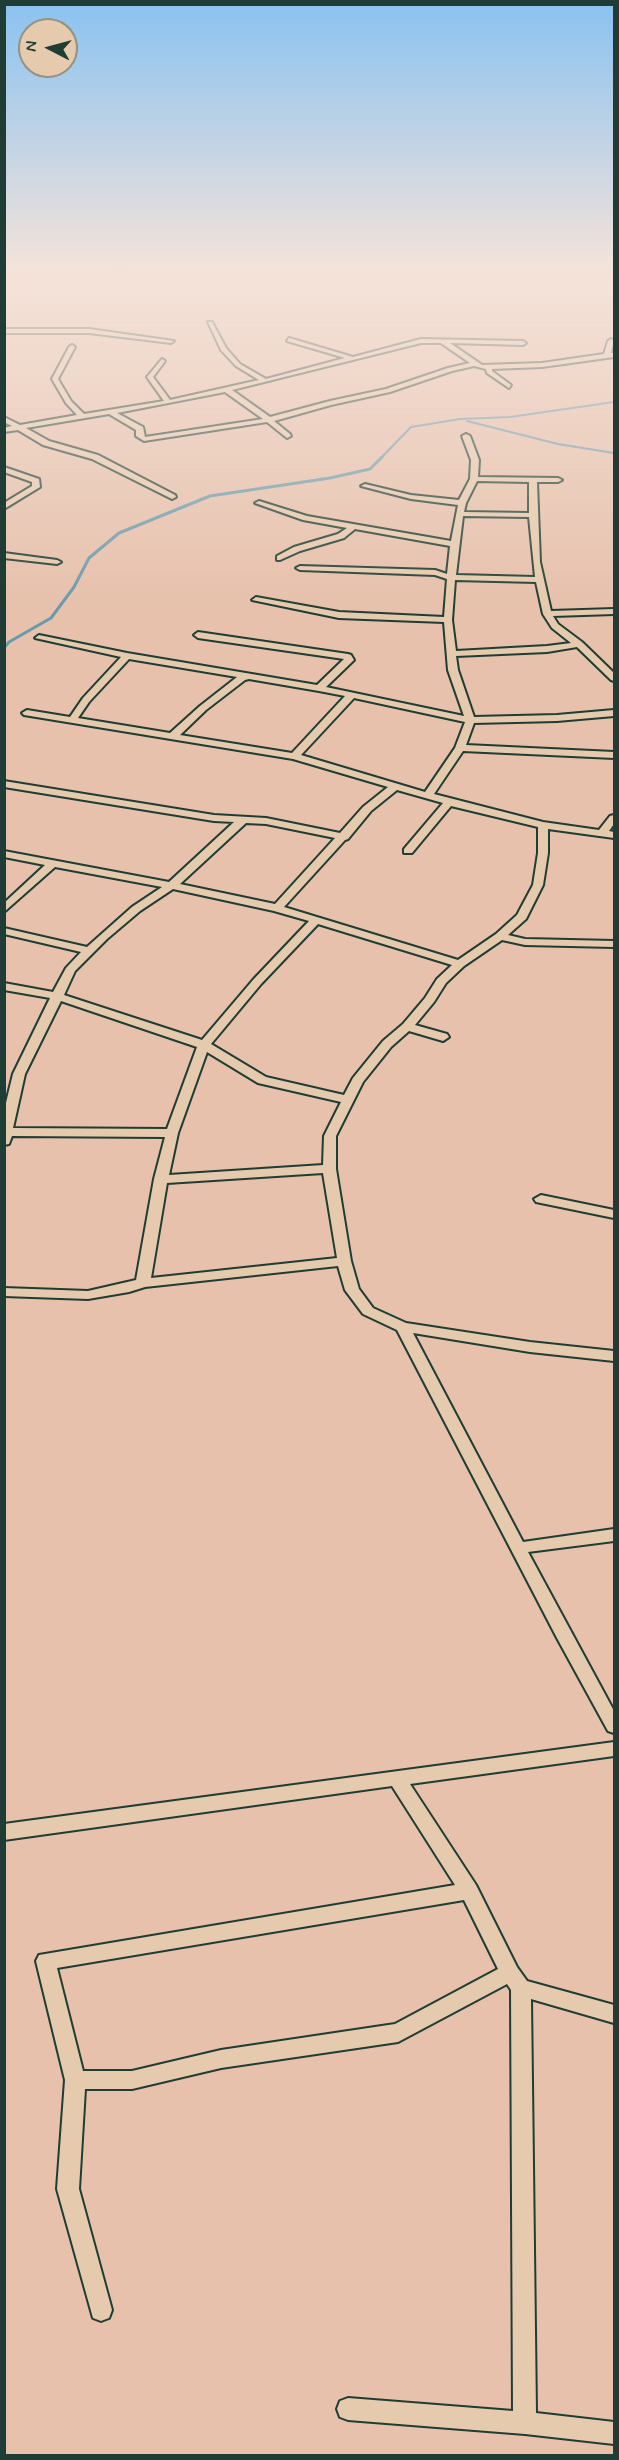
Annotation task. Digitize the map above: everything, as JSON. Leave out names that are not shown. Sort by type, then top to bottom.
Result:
[{"type":"street","points":[[56,381],[68,402],[83,417]]},
{"type":"street","points":[[153,381],[168,402]]},
{"type":"street","points":[[4,430],[168,402],[265,381]]},
{"type":"street","points":[[108,411],[140,429],[140,436],[144,439],[269,420],[330,403],[388,391],[417,381]]},
{"type":"street","points":[[502,381],[509,386]]},
{"type":"street","points":[[226,389],[287,436]]},
{"type":"street","points":[[4,419],[46,443],[95,457],[171,497]]},
{"type":"street","points":[[428,795],[460,748],[470,720],[453,670],[448,620],[454,544],[462,503],[474,479],[475,460],[466,436]]},
{"type":"street","points":[[4,469],[36,481],[36,487],[4,507]]},
{"type":"street","points":[[474,479],[558,480]]},
{"type":"street","points":[[533,481],[536,562],[547,614],[555,626],[579,644],[615,678]]},
{"type":"street","points":[[366,486],[411,497],[462,503]]},
{"type":"street","points":[[259,503],[306,518],[454,544]]},
{"type":"street","points":[[461,514],[534,515]]},
{"type":"street","points":[[280,558],[297,549],[341,536],[354,526]]},
{"type":"street","points":[[4,555],[57,562]]},
{"type":"street","points":[[300,568],[540,580]]},
{"type":"street","points":[[256,600],[339,615],[448,620]]},
{"type":"street","points":[[547,614],[615,611]]},
{"type":"street","points":[[198,635],[348,657],[349,660],[319,688]]},
{"type":"street","points":[[39,638],[127,656],[319,688],[470,720],[557,718],[615,713]]},
{"type":"street","points":[[452,654],[547,649],[579,644]]},
{"type":"street","points":[[73,719],[86,700],[127,656]]},
{"type":"street","points":[[174,735],[203,708],[242,678],[247,677]]},
{"type":"street","points":[[294,756],[351,696]]},
{"type":"street","points":[[27,712],[294,756],[449,802],[543,825],[615,835]]},
{"type":"street","points":[[460,748],[615,755]]},
{"type":"street","points":[[4,784],[151,810],[266,821],[344,837]]},
{"type":"street","points":[[277,908],[344,837],[367,809],[396,786]]},
{"type":"street","points":[[408,851],[449,802]]},
{"type":"street","points":[[603,832],[615,818]]},
{"type":"street","points":[[172,1133],[6,1137],[19,1074],[70,970],[136,909],[171,886],[243,820]]},
{"type":"street","points":[[543,825],[543,853],[538,885],[531,903],[522,917],[441,981],[430,1000],[407,1027],[387,1044],[357,1081],[330,1136],[329,1169],[344,1261],[352,1290],[368,1311],[403,1327],[530,1347],[615,1356]]},
{"type":"street","points":[[4,854],[277,908],[460,964]]},
{"type":"street","points":[[4,909],[52,864]]},
{"type":"street","points":[[143,1282],[161,1179],[172,1133],[204,1046],[258,982],[317,919]]},
{"type":"street","points":[[4,931],[90,951]]},
{"type":"street","points":[[500,936],[525,942],[615,944]]},
{"type":"street","points":[[4,986],[56,996],[139,1022],[204,1046],[262,1080],[346,1100]]},
{"type":"street","points":[[407,1027],[443,1037]]},
{"type":"street","points":[[4,1073],[19,1074]]},
{"type":"street","points":[[161,1179],[329,1169]]},
{"type":"street","points":[[541,1199],[615,1214]]},
{"type":"street","points":[[4,1292],[88,1294],[129,1288],[143,1282],[344,1261]]},
{"type":"street","points":[[403,1327],[518,1548],[615,1726]]},
{"type":"street","points":[[518,1548],[615,1535]]},
{"type":"street","points":[[4,1832],[615,1749]]},
{"type":"street","points":[[397,1779],[469,1891],[516,1980],[525,2423]]},
{"type":"street","points":[[101,2310],[68,2189],[75,2080],[46,1961],[469,1891]]},
{"type":"street","points":[[75,2080],[132,2080],[221,2059],[398,2033],[516,1980],[615,2014]]},
{"type":"street","points":[[348,2409],[525,2423],[615,2433]]},
{"type":"waterway","points":[[380,459],[411,427],[460,419],[510,417],[614,402]]},
{"type":"waterway","points":[[467,421],[558,444],[614,453]]},
{"type":"waterway","points":[[4,648],[9,642],[51,618],[74,587],[89,558],[119,533],[210,496],[330,478],[370,469],[380,459]]}]
